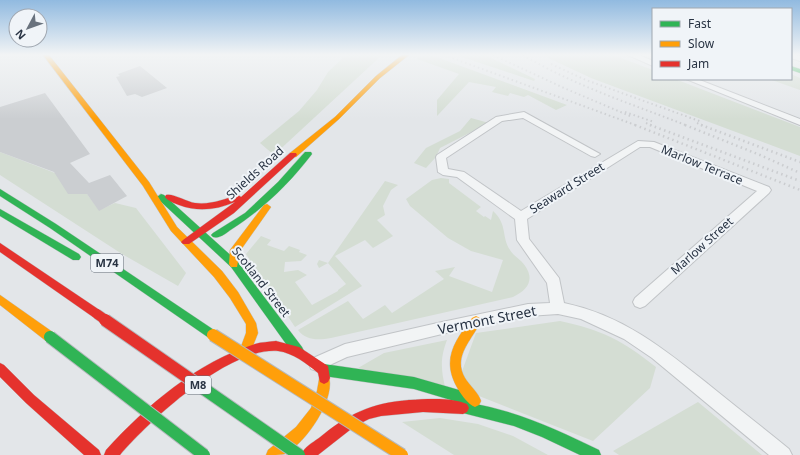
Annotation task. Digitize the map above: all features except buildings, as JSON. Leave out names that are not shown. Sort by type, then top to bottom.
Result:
[{"type":"main road","name":"Scotland Street","points":[[62,76],[146,184],[174,229],[218,274],[251,323],[252,333],[245,352]]},
{"type":"main road","name":"Shields Road","points":[[186,242],[231,211],[258,188],[291,157],[337,118],[379,76]]},
{"type":"main road","name":"Shields Road","points":[[194,248],[248,215],[303,161],[337,118]]},
{"type":"main road","name":"Scotland Street","points":[[146,184],[199,232],[209,239],[234,264],[298,351]]},
{"type":"main road","points":[[146,184],[181,204],[192,208],[216,207],[226,204],[258,188]]},
{"type":"main road","points":[[234,264],[235,250],[262,215],[281,184]]},
{"type":"main road","name":"M74","points":[[0,192],[53,226],[213,335]]},
{"type":"main road","points":[[0,212],[85,262]]},
{"type":"main road","name":"M8","points":[[0,247],[299,455]]},
{"type":"main road","points":[[112,277],[213,335],[402,455]]},
{"type":"main road","points":[[0,299],[204,455]]},
{"type":"main road","points":[[475,401],[463,390],[456,379],[453,364],[455,353],[461,339],[476,320]]},
{"type":"main road","points":[[111,455],[129,432],[168,400],[227,360],[245,352],[273,346],[285,347],[298,351],[320,367],[414,383],[475,401],[511,419]]},
{"type":"main road","points":[[272,455],[306,428],[314,417],[322,402],[326,385],[320,367]]},
{"type":"main road","points":[[0,369],[30,399],[94,455]]},
{"type":"main road","points":[[0,379],[30,399]]},
{"type":"main road","points":[[308,455],[345,425],[365,414],[411,405],[455,406],[481,410],[538,428],[594,455]]},
{"type":"street","points":[[693,80],[800,122]]},
{"type":"street","points":[[521,217],[460,174],[442,172],[441,157],[499,119],[524,114],[595,154]]},
{"type":"street","name":"Marlow Terrace","points":[[638,144],[651,144],[765,190]]},
{"type":"street","name":"Seaward Street","points":[[558,308],[554,282],[523,240],[521,217],[638,144]]},
{"type":"street","name":"Marlow Street","points":[[640,302],[765,190]]},
{"type":"street","name":"Vermont Street","points":[[320,367],[345,351],[476,320],[528,310],[558,308],[582,313],[603,321],[629,334],[657,353],[783,455]]},
{"type":"shaded area","points":[[325,76],[359,76],[274,155],[260,143],[299,111],[317,90]]},
{"type":"shaded area","points":[[457,76],[489,76],[567,105],[556,110],[528,95],[524,97],[510,93],[508,96],[492,92],[496,87],[469,82],[437,116],[437,100]]},
{"type":"shaded area","points":[[520,76],[529,76],[535,79],[534,81]]},
{"type":"shaded area","points":[[587,76],[652,76],[652,80],[678,80],[800,127],[800,156]]},
{"type":"shaded area","points":[[792,76],[796,76],[800,78],[800,90],[772,80],[792,80]]},
{"type":"shaded area","points":[[471,118],[489,123],[440,148],[436,157],[426,168],[414,163],[426,148],[460,131]]},
{"type":"shaded area","points":[[0,152],[55,173],[87,194],[99,210],[115,203],[136,208],[186,273],[178,286],[122,254],[0,175]]},
{"type":"shaded area","points":[[441,178],[449,179],[449,183],[481,207],[476,211],[484,217],[485,216],[491,220],[493,211],[498,216],[503,226],[507,245],[514,255],[526,267],[530,277],[524,290],[513,297],[331,338],[313,339],[301,334],[298,330],[348,301],[363,319],[385,305],[392,313],[444,279],[435,271],[455,267],[449,276],[492,292],[503,260],[471,251],[448,238],[410,206],[406,199],[432,180]]},
{"type":"shaded area","points":[[385,181],[398,185],[391,190],[383,206],[385,215],[377,220],[393,236],[373,248],[365,240],[335,256],[362,286],[295,327],[246,254],[261,236],[271,240],[267,245],[284,251],[289,246],[300,250],[299,252],[307,255],[301,261],[285,262],[284,272],[298,270],[307,275],[295,282],[312,305],[338,291],[346,284],[328,263]]},
{"type":"shaded area","points":[[319,260],[328,263],[319,268],[317,264]]},
{"type":"shaded area","points":[[560,321],[588,328],[611,337],[633,350],[656,367],[650,388],[593,441],[479,396],[461,374],[476,333]]},
{"type":"shaded area","points":[[447,340],[443,352],[442,364],[445,387],[358,368],[384,353]]},
{"type":"shaded area","points":[[698,402],[762,455],[619,455],[613,451]]},
{"type":"shaded area","points":[[440,418],[478,424],[513,436],[548,455],[454,455],[402,422]]},
{"type":"railway","points":[[502,76],[638,126]]},
{"type":"railway","points":[[539,76],[630,116]]},
{"type":"railway","points":[[564,76],[688,126]]},
{"type":"railway","points":[[578,76],[702,122]]},
{"type":"railway","points":[[625,112],[654,122]]},
{"type":"railway","points":[[646,123],[653,126]]},
{"type":"railway","points":[[697,123],[704,126]]},
{"type":"railway","points":[[635,125],[800,190]]},
{"type":"railway","points":[[650,125],[800,181]]},
{"type":"railway","points":[[685,125],[760,155],[800,173]]},
{"type":"railway","points":[[701,125],[800,162]]},
{"type":"traffic: fast","points":[[216,235],[248,215],[281,184],[308,154]]},
{"type":"traffic: fast","points":[[0,192],[53,226],[213,335]]},
{"type":"traffic: fast","points":[[161,197],[234,264],[298,351]]},
{"type":"traffic: fast","points":[[0,212],[76,257]]},
{"type":"traffic: fast","points":[[50,337],[204,455]]},
{"type":"traffic: fast","points":[[324,370],[414,383],[466,398]]},
{"type":"traffic: fast","points":[[197,384],[299,455]]},
{"type":"traffic: fast","points":[[463,408],[497,414],[514,420],[547,432],[594,455]]},
{"type":"traffic: slow","points":[[62,76],[146,184],[174,229],[218,274],[234,295],[251,323],[252,333],[245,352]]},
{"type":"traffic: slow","points":[[293,155],[337,118],[379,76]]},
{"type":"traffic: slow","points":[[234,264],[235,250],[267,207]]},
{"type":"traffic: slow","points":[[0,299],[50,337]]},
{"type":"traffic: slow","points":[[475,401],[459,379],[455,361],[461,343],[476,321]]},
{"type":"traffic: slow","points":[[213,335],[402,455]]},
{"type":"traffic: slow","points":[[273,455],[292,440],[309,422],[315,413],[323,391],[324,378]]},
{"type":"traffic: jam","points":[[186,242],[231,211],[293,155]]},
{"type":"traffic: jam","points":[[169,197],[187,205],[203,207],[229,202],[238,198]]},
{"type":"traffic: jam","points":[[0,247],[97,314]]},
{"type":"traffic: jam","points":[[97,314],[197,384]]},
{"type":"traffic: jam","points":[[111,455],[142,422],[186,386],[210,370],[234,357],[256,349],[276,346],[295,351],[324,370],[324,378]]},
{"type":"traffic: jam","points":[[0,369],[30,399],[94,455]]},
{"type":"traffic: jam","points":[[308,455],[344,426],[369,413],[395,407],[423,405],[463,408]]}]
